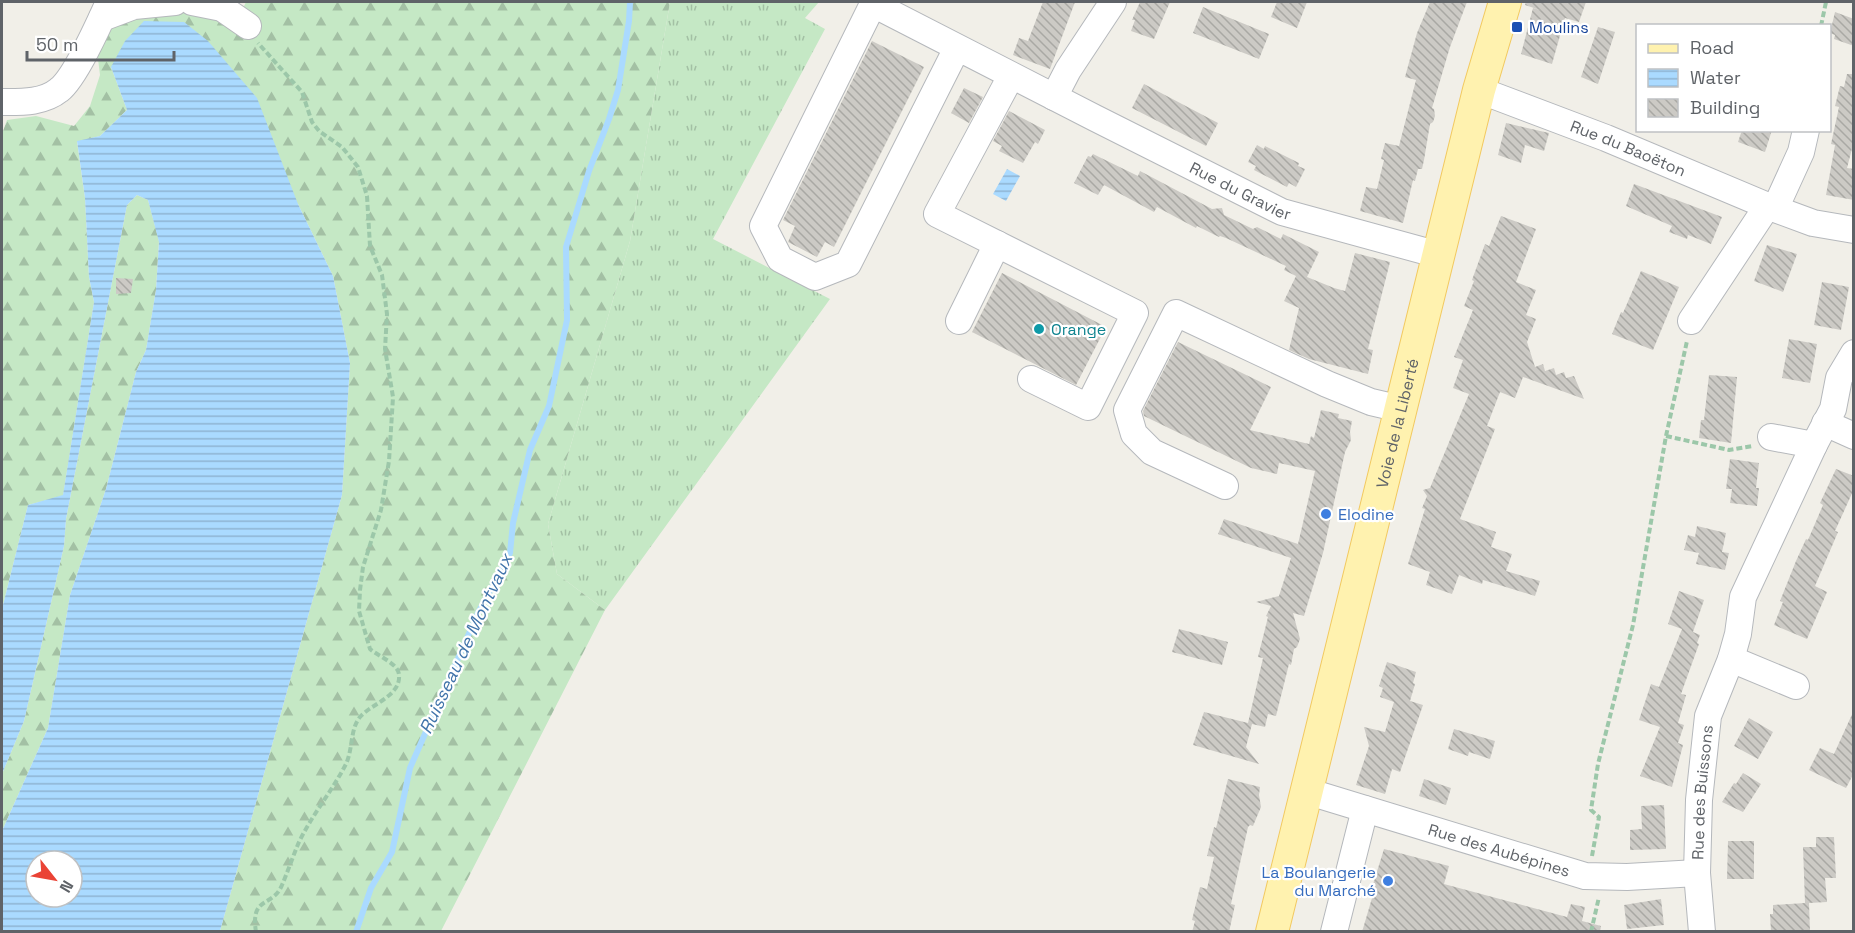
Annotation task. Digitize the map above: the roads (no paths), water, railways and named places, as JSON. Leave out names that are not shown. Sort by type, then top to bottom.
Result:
[{"type":"main road","name":"Voie de la Liberté","points":[[1272,932],[1479,90],[1505,2]]},
{"type":"street","points":[[2,102],[33,102],[60,90],[78,66],[105,10],[175,2]]},
{"type":"street","points":[[192,2],[222,8],[248,26]]},
{"type":"street","points":[[1054,97],[1068,70],[1113,2]]},
{"type":"street","name":"Rue du Gravier","points":[[967,53],[848,264],[815,277],[780,260],[763,226],[873,4],[1282,212],[1439,255]]},
{"type":"street","points":[[1011,76],[937,214],[1135,313],[1088,407],[1031,379]]},
{"type":"street","name":"Rue du Baoëton","points":[[1479,90],[1606,138],[1770,207],[1813,223],[1854,230]]},
{"type":"street","points":[[1691,321],[1762,214],[1770,207],[1801,152],[1806,132]]},
{"type":"street","points":[[959,321],[997,244]]},
{"type":"street","points":[[1225,486],[1152,452],[1134,434],[1127,410],[1176,313],[1327,384],[1371,402],[1401,409]]},
{"type":"street","name":"Rue des Buissons","points":[[1702,932],[1697,873],[1699,800],[1708,716],[1731,659],[1738,634],[1743,597],[1833,409],[1839,378],[1854,353]]},
{"type":"street","points":[[1771,437],[1820,434],[1854,436]]},
{"type":"street","points":[[1731,659],[1796,686]]},
{"type":"street","name":"Rue des Aubépines","points":[[1306,791],[1585,876],[1627,877],[1697,873]]},
{"type":"street","points":[[1334,932],[1365,809]]},
{"type":"water","points":[[144,21],[184,22],[208,41],[257,98],[298,204],[333,276],[350,363],[342,495],[220,931],[2,931],[2,831],[48,728],[70,595],[106,489],[136,372],[146,350],[156,290],[159,242],[148,200],[137,195],[127,205],[66,519],[64,546],[24,721],[2,774],[2,609],[28,505],[63,495],[94,302],[89,277],[85,198],[77,141],[100,136],[127,110],[111,67],[125,41]]},
{"type":"water","points":[[1007,169],[1020,176],[1006,201],[993,194]]},
{"type":"waterway","name":"Ruisseau de Montvaux","points":[[356,932],[371,888],[392,852],[410,768],[478,613],[510,553],[513,523],[530,450],[549,406],[567,320],[566,247],[589,171],[618,90],[630,2]]},
{"type":"place","name":"Moulins","points":[[1517,27]]},
{"type":"place","name":"Orange","points":[[1039,329]]},
{"type":"place","name":"Elodine","points":[[1326,514]]},
{"type":"place","name":"La Boulangerie du Marché","points":[[1388,881]]}]
